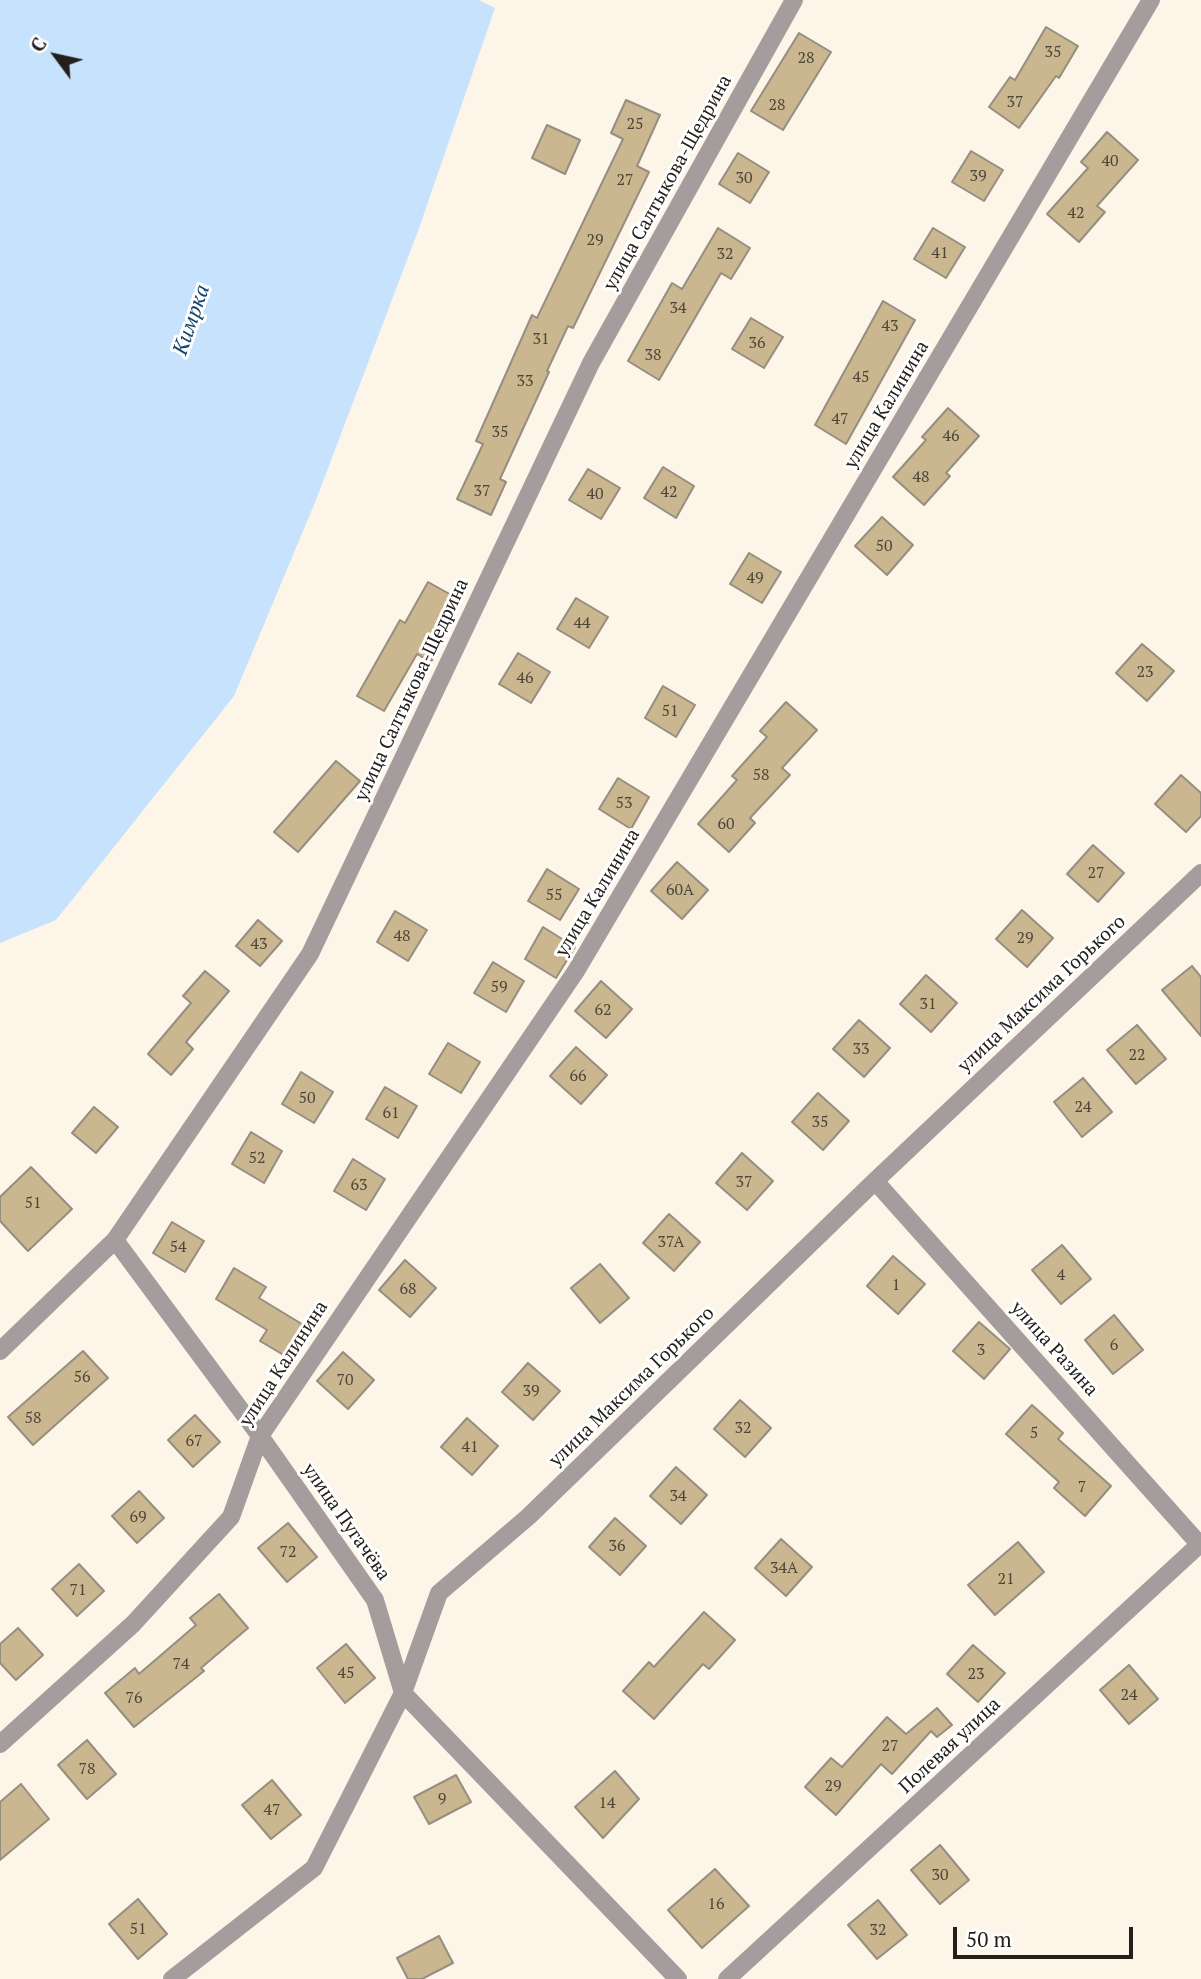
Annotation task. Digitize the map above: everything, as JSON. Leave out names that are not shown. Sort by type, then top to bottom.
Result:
[{"type":"street","name":"улица Салтыкова-Щедрина","points":[[0,1351],[115,1240],[310,954],[591,363],[794,0]]},
{"type":"street","name":"улица Калинина","points":[[0,1744],[133,1624],[231,1517],[260,1436],[576,971],[1152,0]]},
{"type":"street","name":"улица Максима Горького","points":[[172,1979],[314,1868],[403,1693],[439,1593],[528,1517],[875,1181],[1201,873]]},
{"type":"street","name":"улица Разина","points":[[875,1181],[1201,1544]]},
{"type":"street","name":"улица Пугачёва","points":[[115,1240],[260,1436],[375,1600],[403,1693],[678,1979]]},
{"type":"street","name":"Полевая улица","points":[[727,1979],[1201,1544]]},
{"type":"water","name":"Кимрка","points":[[0,0],[479,0],[495,8],[418,231],[316,500],[234,696],[56,920],[0,943]]},
{"type":"building","points":[[1046,27],[1078,46],[1059,78],[1056,76],[1019,128],[989,107],[1010,77],[1015,80]]},
{"type":"building","points":[[799,33],[831,52],[783,130],[751,111]]},
{"type":"building","points":[[626,100],[660,115],[637,166],[649,172],[573,328],[568,326],[547,371],[549,372],[500,479],[506,482],[491,515],[457,499],[483,444],[476,441],[532,315],[537,318],[623,139],[611,133]]},
{"type":"building","points":[[547,125],[580,140],[565,174],[532,158]]},
{"type":"building","points":[[1107,132],[1138,160],[1097,206],[1105,212],[1079,242],[1047,214],[1088,168],[1081,162]]},
{"type":"building","points":[[971,151],[1003,170],[984,201],[952,182]]},
{"type":"building","points":[[738,153],[769,172],[750,203],[719,184]]},
{"type":"building","points":[[718,228],[750,248],[731,279],[721,273],[659,380],[628,361],[672,283],[682,289]]},
{"type":"building","points":[[933,228],[965,247],[946,278],[914,259]]},
{"type":"building","points":[[883,301],[915,320],[846,444],[815,425]]},
{"type":"building","points":[[751,318],[783,337],[764,368],[732,349]]},
{"type":"building","points":[[948,408],[979,436],[946,473],[950,476],[924,505],[893,477],[926,440],[922,437]]},
{"type":"building","points":[[663,467],[694,486],[676,518],[644,498]]},
{"type":"building","points":[[588,469],[620,488],[601,519],[569,500]]},
{"type":"building","points":[[882,517],[913,545],[887,575],[855,546]]},
{"type":"building","points":[[749,553],[781,572],[762,603],[730,584]]},
{"type":"building","points":[[428,582],[455,597],[432,637],[441,642],[431,662],[417,654],[384,711],[357,696],[400,620],[405,623]]},
{"type":"building","points":[[576,598],[608,617],[589,648],[557,629]]},
{"type":"building","points":[[1142,644],[1174,671],[1147,701],[1116,673]]},
{"type":"building","points":[[518,653],[550,672],[531,703],[499,684]]},
{"type":"building","points":[[663,686],[695,705],[676,737],[645,718]]},
{"type":"building","points":[[786,702],[817,730],[782,768],[790,775],[750,818],[755,823],[729,852],[698,824],[737,780],[732,776],[767,737],[760,731]]},
{"type":"building","points":[[336,761],[360,781],[298,852],[274,832]]},
{"type":"building","points":[[1181,775],[1201,793],[1201,816],[1186,832],[1155,804]]},
{"type":"building","points":[[618,778],[649,797],[631,829],[599,809]]},
{"type":"building","points":[[1093,845],[1124,873],[1098,902],[1067,874]]},
{"type":"building","points":[[677,862],[708,890],[682,919],[651,891]]},
{"type":"building","points":[[547,869],[579,889],[560,920],[528,901]]},
{"type":"building","points":[[1022,910],[1053,938],[1027,967],[996,939]]},
{"type":"building","points":[[395,911],[427,930],[408,961],[377,942]]},
{"type":"building","points":[[258,920],[282,941],[260,966],[236,946]]},
{"type":"building","points":[[543,927],[575,947],[556,978],[525,959]]},
{"type":"building","points":[[493,962],[524,981],[506,1012],[474,993]]},
{"type":"building","points":[[1192,966],[1201,977],[1201,1036],[1162,990]]},
{"type":"building","points":[[205,971],[229,991],[186,1042],[193,1049],[171,1075],[148,1054],[191,1003],[183,996]]},
{"type":"building","points":[[926,975],[957,1003],[931,1032],[900,1004]]},
{"type":"building","points":[[601,981],[632,1009],[606,1038],[575,1011]]},
{"type":"building","points":[[859,1020],[890,1048],[864,1077],[833,1049]]},
{"type":"building","points":[[1137,1025],[1166,1059],[1136,1084],[1107,1050]]},
{"type":"building","points":[[448,1043],[480,1062],[461,1093],[429,1074]]},
{"type":"building","points":[[576,1047],[607,1075],[581,1104],[550,1076]]},
{"type":"building","points":[[301,1072],[333,1092],[314,1123],[282,1104]]},
{"type":"building","points":[[1083,1078],[1112,1112],[1082,1137],[1054,1102]]},
{"type":"building","points":[[385,1087],[417,1106],[398,1138],[366,1119]]},
{"type":"building","points":[[818,1093],[849,1121],[823,1150],[792,1122]]},
{"type":"building","points":[[94,1107],[118,1127],[96,1153],[72,1133]]},
{"type":"building","points":[[251,1132],[282,1151],[264,1183],[232,1164]]},
{"type":"building","points":[[742,1153],[773,1181],[747,1210],[716,1183]]},
{"type":"building","points":[[353,1159],[385,1179],[366,1210],[334,1191]]},
{"type":"building","points":[[31,1167],[72,1209],[28,1251],[0,1221],[0,1197]]},
{"type":"building","points":[[669,1214],[700,1242],[674,1271],[643,1243]]},
{"type":"building","points":[[172,1222],[204,1241],[185,1272],[153,1253]]},
{"type":"building","points":[[1062,1245],[1091,1279],[1061,1304],[1032,1270]]},
{"type":"building","points":[[893,1256],[925,1284],[898,1314],[867,1286]]},
{"type":"building","points":[[405,1260],[436,1288],[410,1317],[379,1290]]},
{"type":"building","points":[[600,1264],[629,1298],[600,1323],[571,1288]]},
{"type":"building","points":[[234,1268],[266,1287],[259,1298],[310,1329],[292,1360],[260,1341],[267,1330],[216,1299]]},
{"type":"building","points":[[1114,1315],[1143,1350],[1113,1374],[1085,1340]]},
{"type":"building","points":[[979,1322],[1010,1349],[984,1379],[953,1351]]},
{"type":"building","points":[[83,1351],[108,1378],[33,1445],[8,1417]]},
{"type":"building","points":[[343,1352],[374,1380],[348,1409],[317,1381]]},
{"type":"building","points":[[528,1363],[560,1391],[533,1420],[502,1392]]},
{"type":"building","points":[[740,1400],[771,1428],[745,1457],[714,1429]]},
{"type":"building","points":[[1032,1405],[1063,1433],[1058,1439],[1111,1486],[1085,1516],[1054,1488],[1059,1482],[1006,1434]]},
{"type":"building","points":[[195,1415],[220,1442],[193,1467],[168,1440]]},
{"type":"building","points":[[467,1418],[498,1446],[472,1475],[441,1447]]},
{"type":"building","points":[[676,1467],[707,1495],[681,1524],[650,1496]]},
{"type":"building","points":[[139,1491],[164,1518],[137,1543],[112,1516]]},
{"type":"building","points":[[615,1518],[646,1546],[620,1575],[589,1547]]},
{"type":"building","points":[[288,1523],[317,1557],[287,1582],[258,1548]]},
{"type":"building","points":[[781,1539],[812,1567],[786,1596],[755,1568]]},
{"type":"building","points":[[1018,1542],[1044,1572],[995,1615],[968,1585]]},
{"type":"building","points":[[79,1564],[104,1591],[77,1616],[52,1589]]},
{"type":"building","points":[[219,1594],[248,1628],[201,1668],[204,1671],[134,1727],[105,1693],[135,1668],[139,1674],[196,1625],[190,1618]]},
{"type":"building","points":[[704,1612],[735,1640],[709,1669],[703,1664],[654,1719],[623,1691],[649,1662],[654,1667]]},
{"type":"building","points":[[18,1628],[43,1655],[16,1680],[0,1663],[0,1644]]},
{"type":"building","points":[[346,1644],[375,1678],[345,1703],[317,1668]]},
{"type":"building","points":[[973,1645],[1005,1673],[978,1702],[947,1674]]},
{"type":"building","points":[[1129,1665],[1158,1699],[1129,1724],[1100,1690]]},
{"type":"building","points":[[937,1708],[952,1725],[937,1737],[931,1731],[892,1774],[881,1764],[836,1815],[805,1787],[831,1758],[842,1767],[887,1717],[906,1734]]},
{"type":"building","points":[[87,1740],[116,1774],[87,1799],[58,1765]]},
{"type":"building","points":[[615,1771],[639,1799],[603,1838],[575,1807]]},
{"type":"building","points":[[456,1775],[471,1802],[429,1824],[414,1797]]},
{"type":"building","points":[[272,1780],[301,1815],[271,1839],[242,1805]]},
{"type":"building","points":[[21,1784],[49,1819],[0,1860],[0,1802]]},
{"type":"building","points":[[940,1845],[969,1880],[940,1904],[911,1870]]},
{"type":"building","points":[[715,1869],[749,1906],[702,1948],[668,1910]]},
{"type":"building","points":[[138,1899],[167,1934],[138,1959],[109,1924]]},
{"type":"building","points":[[878,1900],[907,1935],[877,1959],[848,1925]]},
{"type":"building","points":[[439,1936],[453,1963],[422,1979],[408,1979],[397,1958]]}]
